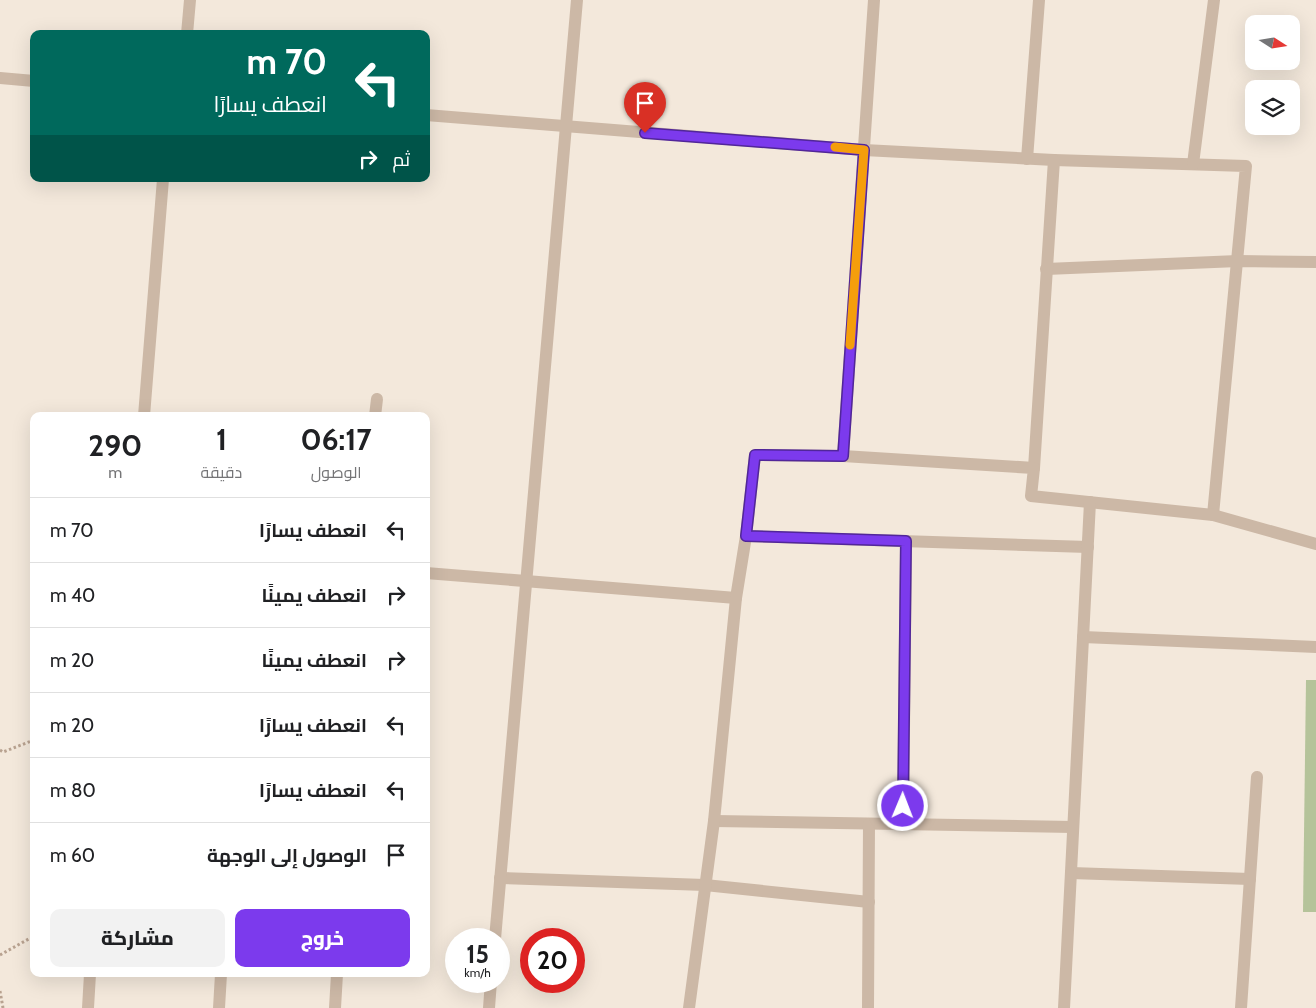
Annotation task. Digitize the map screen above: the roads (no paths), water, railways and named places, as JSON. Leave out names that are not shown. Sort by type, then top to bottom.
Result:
[{"type":"street","points":[[187,30],[190,0]]},
{"type":"street","points":[[496,928],[577,0]]},
{"type":"street","points":[[843,456],[874,0]]},
{"type":"street","points":[[1027,159],[1039,0]]},
{"type":"street","points":[[1193,164],[1214,0]]},
{"type":"street","points":[[0,78],[30,81]]},
{"type":"street","points":[[430,115],[864,150],[1027,159],[1246,166],[1213,515]]},
{"type":"street","points":[[1054,160],[1031,496],[1213,515],[1316,544]]},
{"type":"street","points":[[144,412],[163,182]]},
{"type":"street","points":[[1046,268],[1238,262],[1316,262]]},
{"type":"street","points":[[375,412],[377,399]]},
{"type":"street","points":[[689,1008],[714,821],[736,598],[746,536],[755,455],[843,456],[1034,468]]},
{"type":"street","points":[[1064,1008],[1090,502]]},
{"type":"street","points":[[746,536],[1088,547]]},
{"type":"street","points":[[903,824],[906,541]]},
{"type":"street","points":[[430,573],[736,598]]},
{"type":"street","points":[[1083,636],[1316,648]]},
{"type":"street","points":[[1241,1008],[1257,777]]},
{"type":"street","points":[[714,821],[1073,827]]},
{"type":"street","points":[[868,1008],[869,824]]},
{"type":"street","points":[[1071,873],[1250,879]]},
{"type":"street","points":[[500,878],[705,885],[869,902]]},
{"type":"street","points":[[88,1008],[90,977]]},
{"type":"street","points":[[220,1008],[221,977]]},
{"type":"street","points":[[335,1008],[337,977]]},
{"type":"street","points":[[489,1008],[490,993]]}]
